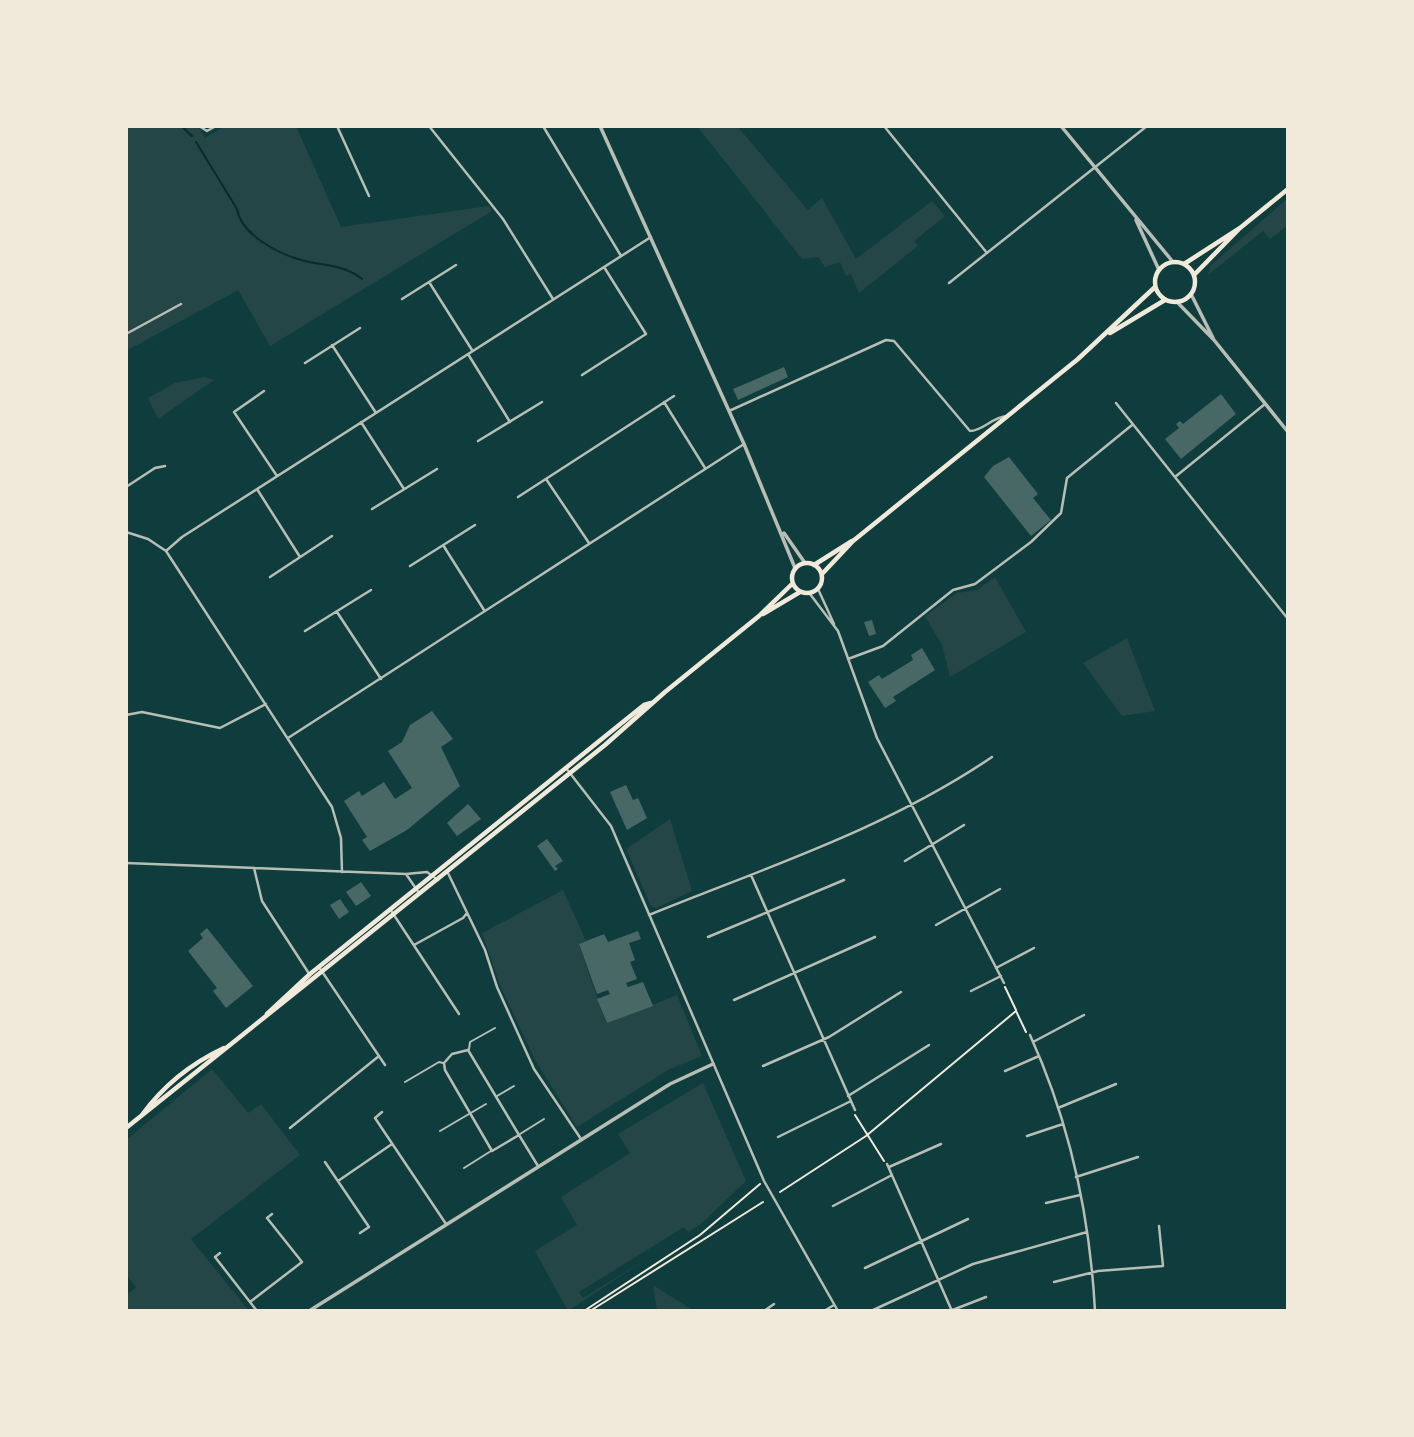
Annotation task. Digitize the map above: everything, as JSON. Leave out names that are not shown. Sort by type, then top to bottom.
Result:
[{"type":"main road","points":[[1184,264],[1240,228],[1288,189]]},
{"type":"main road","points":[[1109,333],[1165,300],[1177,302],[1191,294],[1194,276],[1240,228]]},
{"type":"main road","points":[[759,616],[800,593],[810,594],[818,589],[821,574],[853,541],[1109,333],[1155,287],[1159,270],[1173,262],[1184,264],[1194,276]]},
{"type":"main road","points":[[1155,287],[1165,300]]},
{"type":"main road","points":[[814,565],[853,541]]},
{"type":"main road","points":[[126,1128],[142,1115],[155,1097],[182,1074],[228,1046],[394,915],[759,616],[792,584],[795,568],[804,563],[814,565],[821,574]]},
{"type":"main road","points":[[792,584],[800,593]]},
{"type":"main road","points":[[267,1014],[318,967],[416,887],[644,705],[652,703]]},
{"type":"street","points":[[199,126],[206,131],[216,126]]},
{"type":"street","points":[[337,126],[369,196]]},
{"type":"street","points":[[429,126],[503,219],[554,299]]},
{"type":"street","points":[[543,126],[621,256]]},
{"type":"street","points":[[600,126],[782,530],[795,568]]},
{"type":"street","points":[[884,126],[987,253]]},
{"type":"street","points":[[1061,126],[1173,262]]},
{"type":"street","points":[[949,283],[1147,126]]},
{"type":"street","points":[[1136,218],[1159,270]]},
{"type":"street","points":[[166,551],[182,537],[651,237]]},
{"type":"street","points":[[402,299],[456,265]]},
{"type":"street","points":[[582,375],[646,334],[604,267]]},
{"type":"street","points":[[429,282],[473,351]]},
{"type":"street","points":[[1191,294],[1214,340]]},
{"type":"street","points":[[1177,302],[1214,340],[1288,432]]},
{"type":"street","points":[[126,334],[181,304]]},
{"type":"street","points":[[305,363],[360,328]]},
{"type":"street","points":[[729,411],[886,341],[894,341],[937,395],[972,432],[993,417],[1007,416]]},
{"type":"street","points":[[332,345],[376,413]]},
{"type":"street","points":[[468,354],[510,422]]},
{"type":"street","points":[[264,391],[234,412],[277,476]]},
{"type":"street","points":[[518,497],[674,396]]},
{"type":"street","points":[[478,441],[542,401]]},
{"type":"street","points":[[664,402],[706,469]]},
{"type":"street","points":[[1116,403],[1288,619]]},
{"type":"street","points":[[1174,477],[1265,404]]},
{"type":"street","points":[[361,422],[404,489]]},
{"type":"street","points":[[848,659],[883,646],[953,590],[975,584],[1031,542],[1061,513],[1067,478],[1132,425]]},
{"type":"street","points":[[288,738],[744,444]]},
{"type":"street","points":[[126,487],[155,468],[166,466]]},
{"type":"street","points":[[372,509],[436,469]]},
{"type":"street","points":[[546,479],[589,544]]},
{"type":"street","points":[[257,489],[300,557]]},
{"type":"street","points":[[410,566],[475,525]]},
{"type":"street","points":[[782,530],[804,563]]},
{"type":"street","points":[[126,532],[148,539],[166,551],[288,738],[335,814],[341,838],[342,872]]},
{"type":"street","points":[[270,577],[332,536]]},
{"type":"street","points":[[443,545],[484,611]]},
{"type":"street","points":[[818,589],[848,659],[877,738],[1004,983]]},
{"type":"street","points":[[305,631],[371,590]]},
{"type":"street","points":[[810,594],[834,624]]},
{"type":"street","points":[[337,612],[381,678]]},
{"type":"street","points":[[126,715],[142,712],[220,728],[266,704]]},
{"type":"street","points":[[649,916],[827,846],[913,806],[992,757]]},
{"type":"street","points":[[565,767],[611,826],[764,1181],[838,1311]]},
{"type":"street","points":[[905,860],[964,825]]},
{"type":"street","points":[[126,863],[406,874],[409,871],[433,874],[438,880]]},
{"type":"street","points":[[443,866],[467,913],[534,1069],[581,1139]]},
{"type":"street","points":[[254,868],[262,901],[308,972]]},
{"type":"street","points":[[406,874],[420,894]]},
{"type":"street","points":[[751,875],[855,1111]]},
{"type":"street","points":[[708,937],[844,880]]},
{"type":"street","points":[[936,925],[1000,889]]},
{"type":"street","points":[[390,909],[459,1014]]},
{"type":"street","points":[[414,945],[463,918],[467,913]]},
{"type":"street","points":[[734,1000],[876,937]]},
{"type":"street","points":[[996,968],[1034,948]]},
{"type":"street","points":[[318,967],[385,1065]]},
{"type":"street","points":[[971,991],[1001,976]]},
{"type":"street","points":[[763,1066],[823,1040],[901,992]]},
{"type":"street","points":[[1033,1042],[1084,1015]]},
{"type":"street","points":[[1030,1035],[1058,1108],[1076,1177],[1093,1274],[1095,1311]]},
{"type":"street","points":[[848,1096],[929,1045]]},
{"type":"street","points":[[519,1135],[492,1151],[445,1070],[444,1063],[452,1054],[468,1050],[538,1166]]},
{"type":"street","points":[[290,1128],[379,1056]]},
{"type":"street","points":[[1005,1071],[1039,1056]]},
{"type":"street","points":[[309,1311],[670,1084],[713,1064]]},
{"type":"street","points":[[1058,1108],[1116,1084]]},
{"type":"street","points":[[778,1138],[851,1101]]},
{"type":"street","points":[[383,1112],[375,1118],[446,1224]]},
{"type":"street","points":[[1027,1136],[1063,1125]]},
{"type":"street","points":[[338,1181],[391,1144]]},
{"type":"street","points":[[941,1144],[888,1165],[951,1311],[986,1297]]},
{"type":"street","points":[[1076,1177],[1138,1157]]},
{"type":"street","points":[[325,1162],[369,1227],[360,1233]]},
{"type":"street","points":[[833,1206],[892,1175]]},
{"type":"street","points":[[1046,1203],[1080,1195]]},
{"type":"street","points":[[250,1302],[302,1262],[267,1218],[272,1214]]},
{"type":"street","points":[[865,1268],[968,1219]]},
{"type":"street","points":[[1054,1282],[1093,1274],[1163,1266],[1159,1226]]},
{"type":"street","points":[[871,1311],[937,1278],[1008,1252],[1087,1232]]},
{"type":"street","points":[[220,1253],[215,1257],[257,1311]]},
{"type":"street","points":[[764,1311],[774,1304]]},
{"type":"street","points":[[824,1311],[834,1305]]},
{"type":"lane","points":[[468,1050],[470,1042],[495,1027]]},
{"type":"lane","points":[[405,1082],[439,1062],[444,1063]]},
{"type":"lane","points":[[496,1097],[514,1086]]},
{"type":"lane","points":[[440,1131],[486,1104]]},
{"type":"lane","points":[[519,1135],[544,1119]]},
{"type":"lane","points":[[464,1168],[492,1151]]},
{"type":"path","points":[[1004,983],[1030,1035]]},
{"type":"path","points":[[780,1192],[866,1136],[1016,1011]]},
{"type":"path","points":[[855,1111],[866,1136],[888,1165]]},
{"type":"path","points":[[584,1311],[700,1235],[764,1181]]},
{"type":"path","points":[[590,1311],[763,1202]]},
{"type":"path","points":[[689,1248],[700,1235]]},
{"type":"shaded area","points":[[126,126],[198,126],[205,138],[225,126],[296,126],[341,227],[489,206],[492,211],[270,346],[238,290],[126,351]]},
{"type":"shaded area","points":[[697,126],[737,126],[808,210],[822,198],[856,259],[932,201],[945,216],[914,241],[918,246],[859,293],[851,274],[846,276],[840,262],[825,267],[818,257],[802,259]]},
{"type":"shaded area","points":[[1288,198],[1288,225],[1270,239],[1263,231],[1208,275],[1210,266]]},
{"type":"shaded area","points":[[205,377],[214,380],[158,419],[148,398],[175,383]]},
{"type":"shaded area","points":[[995,577],[1026,632],[950,677],[942,645],[925,616],[957,593],[977,590]]},
{"type":"shaded area","points":[[1127,638],[1155,711],[1122,716],[1083,663]]},
{"type":"shaded area","points":[[670,819],[692,891],[656,908],[651,906],[626,849]]},
{"type":"shaded area","points":[[563,890],[586,941],[579,944],[606,1023],[677,995],[702,1056],[668,1070],[577,1127],[535,1060],[500,985],[482,933]]},
{"type":"shaded area","points":[[212,1069],[248,1113],[261,1104],[300,1155],[191,1239],[249,1311],[126,1311],[126,1296],[136,1287],[126,1274],[126,1140]]},
{"type":"shaded area","points":[[703,1083],[746,1181],[701,1224],[688,1232],[684,1227],[579,1292],[583,1298],[643,1261],[568,1311],[535,1251],[577,1225],[561,1197],[630,1153],[618,1134]]},
{"type":"shaded area","points":[[653,1285],[694,1311],[657,1311]]},
{"type":"building","points":[[784,367],[788,377],[738,400],[733,389]]},
{"type":"building","points":[[1221,394],[1236,414],[1181,459],[1165,439],[1179,428],[1176,424],[1180,421],[1183,424]]},
{"type":"building","points":[[1009,457],[1038,494],[1033,498],[1051,520],[1031,536],[984,477],[993,466]]},
{"type":"building","points":[[872,620],[876,634],[869,636],[864,622]]},
{"type":"building","points":[[922,648],[935,670],[893,697],[896,701],[885,708],[868,682],[879,675],[882,679],[913,660],[911,655]]},
{"type":"building","points":[[432,711],[453,739],[441,747],[460,786],[407,830],[370,851],[362,840],[367,837],[344,801],[359,791],[362,796],[384,782],[395,799],[412,788],[388,751],[402,742],[410,725]]},
{"type":"building","points":[[626,785],[633,800],[638,798],[647,818],[627,830],[610,792]]},
{"type":"building","points":[[468,804],[481,819],[457,836],[447,823]]},
{"type":"building","points":[[547,839],[563,861],[555,866],[558,869],[555,871],[537,846]]},
{"type":"building","points":[[361,882],[371,896],[356,906],[346,892]]},
{"type":"building","points":[[340,899],[349,912],[339,919],[330,905]]},
{"type":"building","points":[[207,928],[253,986],[226,1008],[213,991],[217,988],[188,951],[203,938],[200,934]]},
{"type":"building","points":[[638,931],[641,939],[629,943],[635,960],[630,962],[637,979],[626,983],[628,987],[643,982],[653,1006],[607,1023],[597,999],[610,994],[608,990],[597,994],[579,944],[604,934],[608,942]]},
{"type":"waterway","points":[[181,126],[192,136]]},
{"type":"waterway","points":[[196,142],[240,218],[254,235],[284,254],[342,268],[362,279]]}]
